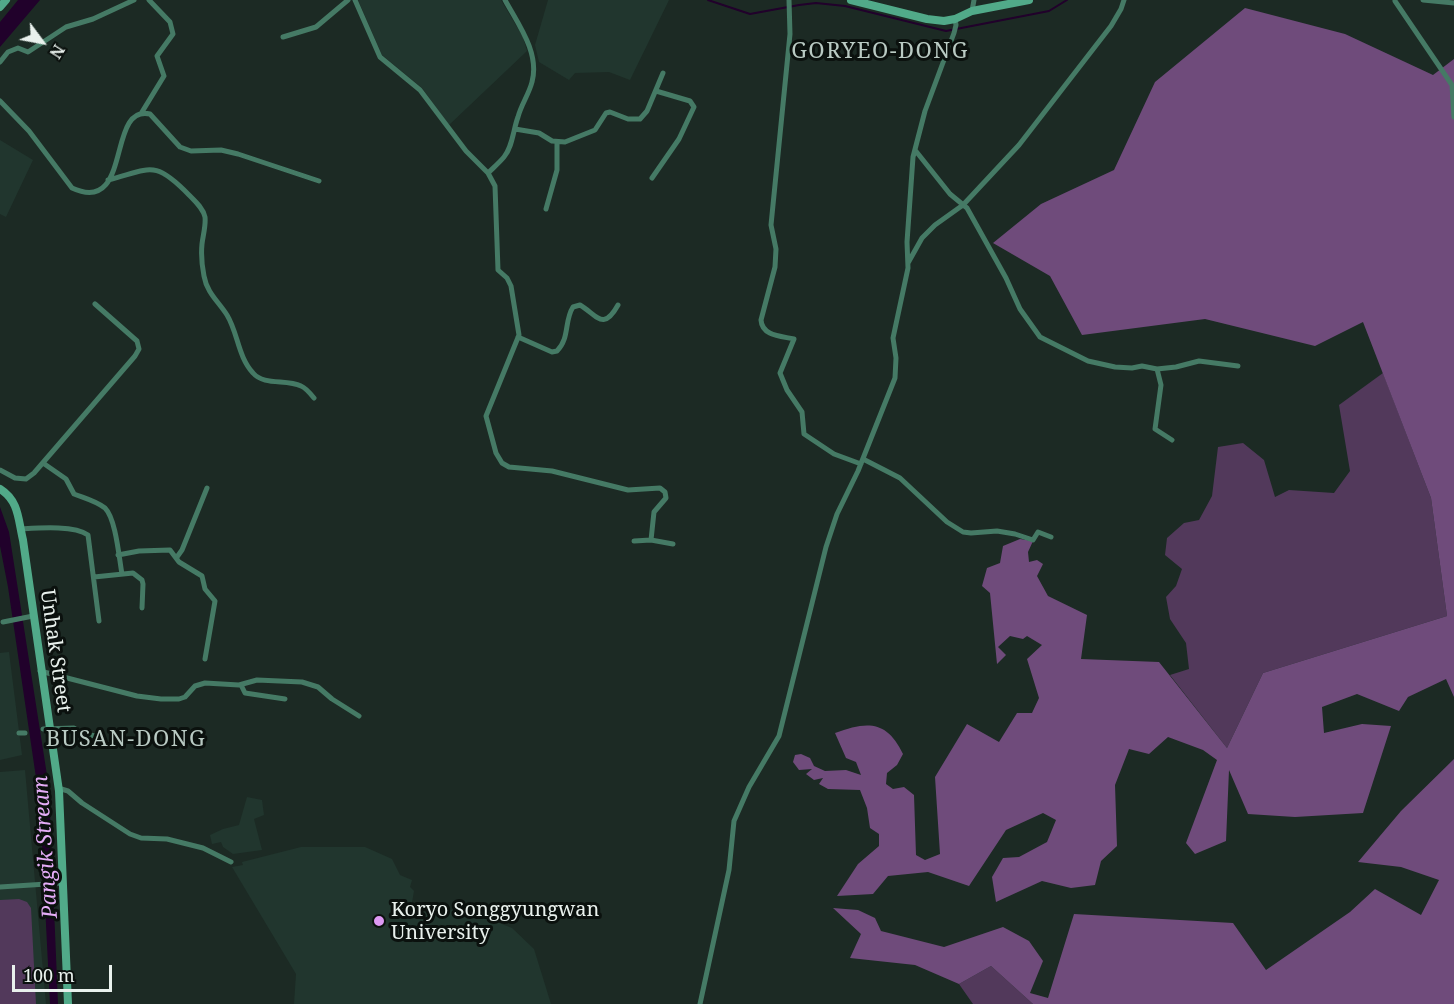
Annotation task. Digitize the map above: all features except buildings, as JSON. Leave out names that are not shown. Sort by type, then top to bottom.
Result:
[{"type":"main road","points":[[0,7],[6,0]]},
{"type":"main road","points":[[851,0],[927,19],[956,22],[972,11],[1006,2],[1029,0]]},
{"type":"main road","name":"Unhak Street","points":[[0,489],[9,495],[16,505],[46,729],[58,788],[58,883],[68,1004]]},
{"type":"street","points":[[0,62],[8,52],[18,48],[28,52],[66,27],[93,19],[134,0]]},
{"type":"street","points":[[0,101],[29,131],[72,188],[93,193],[102,189],[116,167],[127,126],[135,116],[142,112],[164,76],[157,56],[173,34],[170,22],[149,0]]},
{"type":"street","points":[[283,37],[316,27],[348,0]]},
{"type":"street","points":[[355,0],[380,57],[420,90],[466,151],[488,173],[495,186],[498,270],[507,278],[511,286],[518,322],[518,337],[486,416],[496,453],[502,463],[509,467],[552,471],[628,490],[660,488],[666,498],[654,512],[651,540]]},
{"type":"street","points":[[488,173],[505,155],[534,72],[526,38],[505,0]]},
{"type":"street","points":[[972,11],[974,0]]},
{"type":"street","points":[[907,263],[922,238],[935,225],[963,205],[1026,135],[1111,26],[1124,0]]},
{"type":"street","points":[[1394,0],[1401,0]]},
{"type":"street","points":[[1394,0],[1452,85],[1454,117]]},
{"type":"street","points":[[1423,0],[1454,3]]},
{"type":"street","points":[[789,1],[790,34],[783,125],[771,225],[776,249],[775,267],[761,326],[767,333],[794,339],[780,373],[787,390],[802,412],[804,434],[834,454],[862,461],[900,478],[947,522],[963,532],[997,531],[1033,540],[1038,532],[1051,537]]},
{"type":"street","points":[[700,1004],[729,870],[734,821],[749,787],[779,736],[826,547],[837,514],[862,461],[895,378],[896,358],[893,338],[907,263],[915,150],[925,111],[956,22]]},
{"type":"street","points":[[515,129],[539,133],[552,141],[566,142],[595,130],[606,113],[610,111],[628,119],[640,119],[647,111],[663,73]]},
{"type":"street","points":[[652,178],[679,139],[694,107],[690,101],[656,91]]},
{"type":"street","points":[[142,112],[150,114],[180,147],[191,151],[221,150],[238,154],[319,181]]},
{"type":"street","points":[[546,209],[557,170],[557,142]]},
{"type":"street","points":[[915,150],[950,194],[967,208],[1001,268],[1020,309],[1040,337],[1079,358],[1098,364],[1157,369],[1200,361],[1239,366]]},
{"type":"street","points":[[108,180],[148,169],[162,172],[174,179],[192,198],[205,216],[201,246],[207,288],[226,314],[243,357],[253,374],[260,378],[300,385],[314,398]]},
{"type":"street","points":[[0,470],[15,478],[26,479],[43,463],[139,349],[137,341],[95,303]]},
{"type":"street","points":[[518,337],[552,352],[557,351],[566,338],[573,307],[580,305],[595,318],[606,319],[612,315],[618,305]]},
{"type":"street","points":[[1157,369],[1161,385],[1155,429],[1172,440]]},
{"type":"street","points":[[43,463],[66,479],[74,494],[96,502],[106,510],[111,519],[122,574]]},
{"type":"street","points":[[177,557],[207,488]]},
{"type":"street","points":[[20,529],[48,528],[88,535],[99,621]]},
{"type":"street","points":[[634,541],[651,540],[673,544]]},
{"type":"street","points":[[118,555],[170,550],[179,561],[202,576],[205,589],[215,601],[205,659]]},
{"type":"street","points":[[94,577],[133,573],[142,580],[142,608]]},
{"type":"street","points":[[5,622],[30,617]]},
{"type":"street","points":[[40,671],[137,696],[161,699],[185,697],[195,686],[206,683],[241,685],[257,680],[279,680],[310,684],[318,687],[359,716]]},
{"type":"street","points":[[241,685],[245,693],[285,699]]},
{"type":"street","points":[[46,729],[74,728],[83,734],[103,737]]},
{"type":"street","points":[[58,788],[68,791],[130,834],[141,838],[167,839],[203,848],[231,862]]},
{"type":"street","points":[[0,887],[58,883]]},
{"type":"shaded area","points":[[358,0],[501,0],[523,37],[527,51],[449,125],[422,88],[382,55]]},
{"type":"shaded area","points":[[548,0],[669,0],[630,80],[609,72],[575,73],[569,80],[539,62],[535,45]]},
{"type":"shaded area","points":[[1245,8],[1345,34],[1433,75],[1454,59],[1454,697],[1446,679],[1408,697],[1399,711],[1357,694],[1322,707],[1324,733],[1362,724],[1391,726],[1363,813],[1295,817],[1248,814],[1229,770],[1226,841],[1195,854],[1186,843],[1217,760],[1203,750],[1168,737],[1149,754],[1129,749],[1115,785],[1117,846],[1101,861],[1095,885],[1071,888],[1042,881],[996,902],[992,877],[1003,858],[1019,857],[1047,842],[1056,820],[1043,813],[1006,830],[969,886],[928,872],[888,876],[873,894],[837,896],[858,864],[879,846],[879,834],[870,828],[867,808],[860,790],[828,789],[819,784],[823,778],[814,780],[806,774],[812,769],[799,770],[793,762],[795,755],[801,754],[810,758],[814,766],[825,771],[846,770],[861,775],[856,762],[846,758],[835,733],[866,725],[883,729],[897,743],[903,754],[897,765],[887,773],[886,784],[893,789],[904,787],[914,795],[916,855],[925,860],[940,854],[935,777],[967,724],[999,742],[1017,713],[1032,713],[1039,698],[1027,659],[1042,645],[1027,636],[1023,639],[1010,636],[998,647],[1006,655],[997,664],[990,593],[982,586],[987,568],[1000,563],[1003,546],[1020,539],[1033,541],[1028,552],[1029,562],[1037,560],[1043,564],[1037,576],[1048,596],[1087,615],[1081,659],[1159,662],[1227,748],[1263,673],[1447,616],[1431,498],[1363,322],[1315,346],[1205,319],[1082,335],[1050,276],[993,243],[1041,204],[1114,170],[1155,82]]},
{"type":"shaded area","points":[[0,140],[33,160],[6,217],[0,214]]},
{"type":"shaded area","points":[[1383,373],[1431,498],[1447,616],[1263,673],[1227,748],[1170,675],[1189,669],[1186,643],[1170,619],[1166,597],[1176,586],[1182,569],[1165,555],[1167,538],[1184,523],[1199,520],[1212,496],[1218,447],[1243,443],[1264,460],[1275,497],[1289,490],[1334,493],[1350,471],[1339,405]]},
{"type":"shaded area","points":[[9,652],[22,755],[0,760],[0,653]]},
{"type":"shaded area","points":[[1454,759],[1454,1004],[1033,1004],[991,966],[959,984],[915,965],[850,958],[861,934],[833,908],[858,910],[875,918],[881,931],[944,947],[1003,927],[1029,941],[1043,961],[1030,993],[1048,998],[1074,914],[1233,923],[1266,970],[1350,912],[1375,889],[1421,915],[1439,880],[1401,867],[1358,862],[1401,811]]},
{"type":"shaded area","points":[[25,770],[46,1004],[0,1004],[0,772]]},
{"type":"shaded area","points":[[247,797],[262,800],[264,815],[254,819],[262,850],[233,854],[223,847],[221,842],[212,844],[210,835],[239,825]]},
{"type":"shaded area","name":"Koryo Songgyungwan University","points":[[301,847],[365,847],[392,859],[400,875],[412,880],[410,887],[414,891],[411,908],[416,913],[459,909],[512,928],[534,949],[551,1004],[294,1004],[296,974],[232,867],[243,865],[242,862]]},
{"type":"shaded area","points":[[19,899],[27,902],[31,908],[36,1004],[0,1004],[0,900]]},
{"type":"shaded area","points":[[991,966],[1033,1004],[973,1004],[959,984]]},
{"type":"water","points":[[18,0],[40,0],[0,47],[0,22]]},
{"type":"water","name":"Pangik Stream","points":[[0,507],[9,532],[49,788],[58,1004],[50,1004],[40,805],[0,546]]},
{"type":"waterway","points":[[708,0],[750,14],[816,3],[845,6],[946,31],[1049,11],[1067,0]]},
{"type":"place","name":"Koryo Songgyungwan University","points":[[379,921]]},
{"type":"district","name":"GORYEO-DONG","points":[[880,52]]},
{"type":"district","name":"BUSAN-DONG","points":[[126,740]]}]
